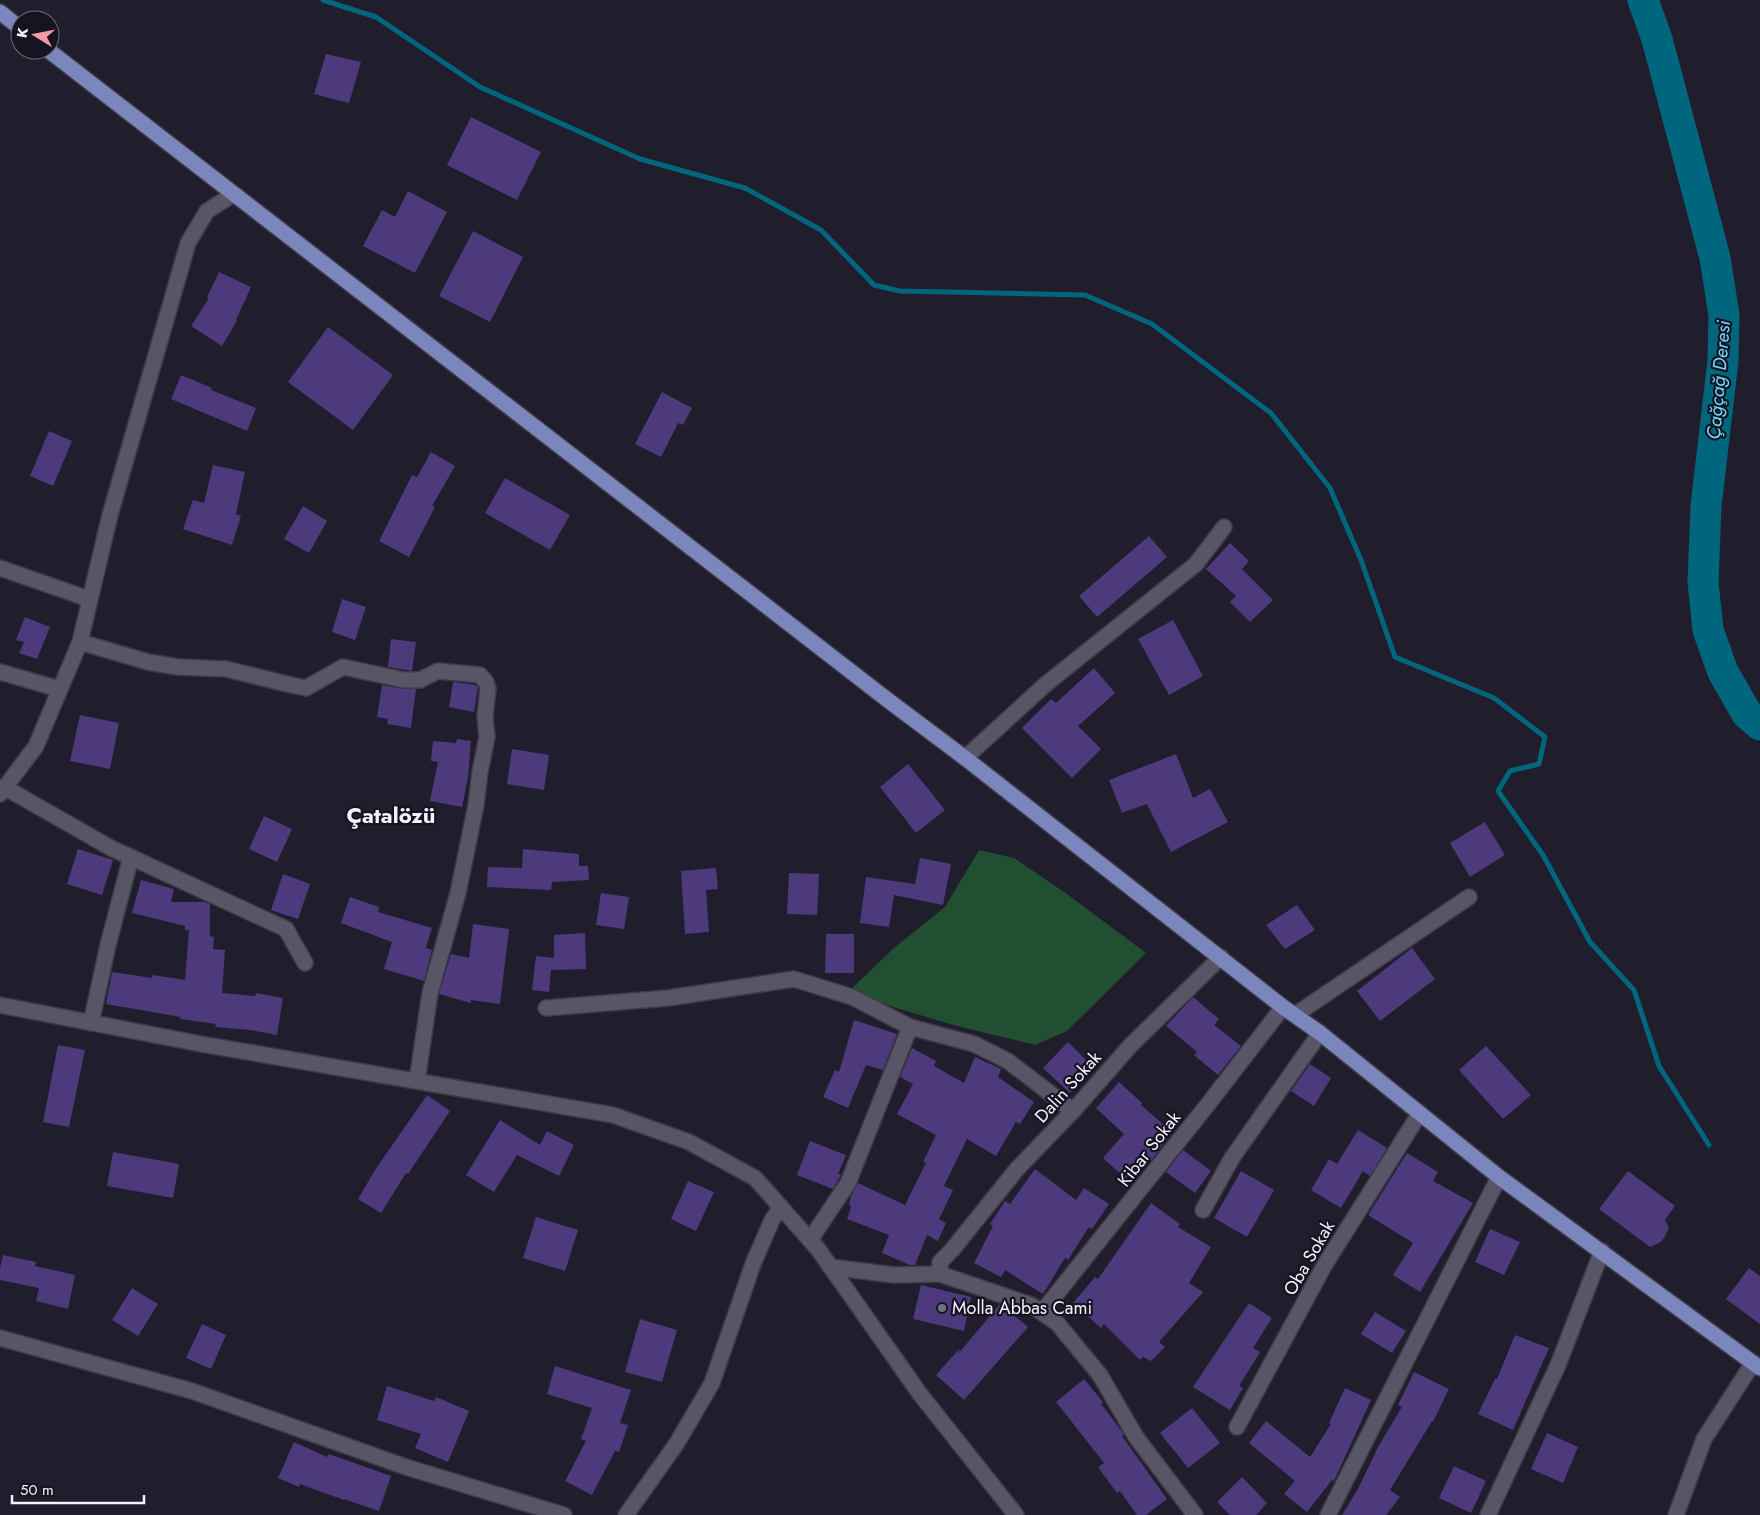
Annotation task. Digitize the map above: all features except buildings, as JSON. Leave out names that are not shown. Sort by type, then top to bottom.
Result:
[{"type":"main road","points":[[0,12],[10,20]]},
{"type":"main road","points":[[60,59],[965,758],[1289,1011],[1320,1033],[1500,1177],[1756,1366]]},
{"type":"street","points":[[234,194],[207,211],[188,243],[110,516],[80,642],[36,746],[2,791],[131,858],[286,929],[305,963]]},
{"type":"street","points":[[965,758],[1046,684],[1196,564],[1224,527]]},
{"type":"street","points":[[0,568],[89,599]]},
{"type":"street","points":[[80,642],[148,662],[178,667],[226,668],[306,688],[343,667],[404,680],[420,680],[438,671],[480,675],[486,682],[488,688],[485,717],[487,737],[476,805],[458,893],[430,993],[418,1081]]},
{"type":"street","points":[[0,672],[59,689]]},
{"type":"street","points":[[91,1023],[108,945],[131,858]]},
{"type":"street","name":"Kibar Sokak","points":[[1042,1312],[1197,1119],[1289,1011],[1469,897]]},
{"type":"street","name":"Dalin Sokak","points":[[940,1274],[940,1262],[952,1250],[1017,1169],[1130,1046],[1221,957]]},
{"type":"street","points":[[546,1008],[668,998],[794,979],[852,997],[910,1026],[974,1044],[1008,1061],[1073,1110]]},
{"type":"street","points":[[0,1006],[201,1044],[613,1115],[689,1142],[755,1178],[810,1240],[920,1394],[1016,1515]]},
{"type":"street","points":[[810,1240],[848,1183],[910,1026]]},
{"type":"street","points":[[1203,1210],[1232,1158],[1320,1033]]},
{"type":"street","name":"Oba Sokak","points":[[1237,1427],[1324,1266],[1420,1113]]},
{"type":"street","points":[[1328,1515],[1500,1177]]},
{"type":"street","points":[[626,1515],[677,1443],[712,1383],[753,1264],[772,1220],[781,1207]]},
{"type":"street","points":[[1488,1515],[1558,1365],[1602,1251]]},
{"type":"street","points":[[830,1267],[894,1274],[940,1274],[1031,1305],[1042,1312],[1057,1323],[1100,1375],[1136,1437],[1195,1515]]},
{"type":"street","points":[[0,1338],[192,1391],[406,1467],[564,1515]]},
{"type":"street","points":[[1676,1515],[1704,1439],[1756,1366]]},
{"type":"green space","points":[[979,850],[1014,858],[1067,894],[1146,953],[1067,1031],[1035,1045],[957,1026],[893,1007],[849,991],[894,948],[945,907]]},
{"type":"waterway","points":[[323,0],[376,17],[480,87],[640,159],[745,188],[821,230],[874,285],[900,291],[1085,295],[1152,324],[1271,413],[1330,488],[1361,560],[1395,657],[1494,698],[1545,737],[1539,764],[1510,771],[1498,791],[1543,855],[1590,942],[1634,990],[1659,1066],[1709,1145]]},
{"type":"waterway","name":"Çağçağ Deresi","points":[[1643,0],[1657,39],[1715,258],[1724,315],[1723,361],[1706,506],[1703,582],[1708,630],[1723,672],[1747,714],[1760,725]]},
{"type":"place","name":"Molla Abbas Cami","points":[[942,1308]]},
{"type":"district","name":"Çatalözü","points":[[391,815]]}]
